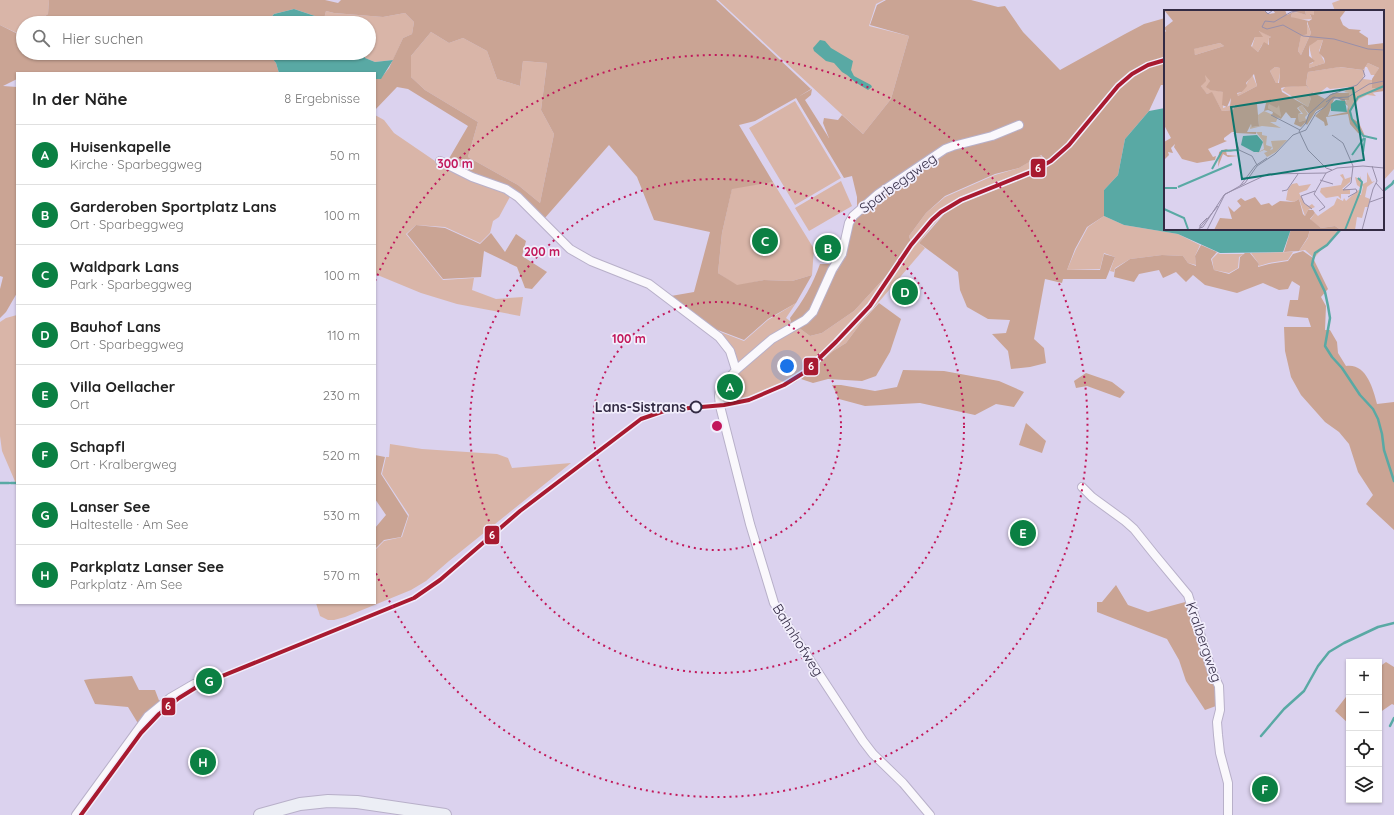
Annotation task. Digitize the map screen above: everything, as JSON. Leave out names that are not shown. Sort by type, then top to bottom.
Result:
[{"type":"main road","points":[[260,815],[300,804],[328,801],[357,802],[445,815]]},
{"type":"street","name":"Sparbeggweg","points":[[722,387],[736,370],[772,339],[805,320],[813,312],[832,270],[843,252],[851,220],[859,210],[895,182],[945,149],[992,136],[1019,125]]},
{"type":"street","points":[[440,161],[472,177],[506,189],[518,197],[570,249],[591,261],[649,284],[719,337],[730,351],[736,370]]},
{"type":"street","name":"Bahnhofweg","points":[[722,387],[719,399],[722,413],[754,541],[774,603],[863,741],[873,754],[903,783],[930,815]]},
{"type":"street","name":"Kralbergweg","points":[[1082,487],[1097,501],[1126,521],[1134,529],[1188,595],[1212,672],[1219,688],[1220,710],[1217,722],[1220,753],[1227,780],[1228,815]]},
{"type":"street","points":[[76,815],[148,716],[170,698],[194,684]]},
{"type":"shaded area","points":[[0,0],[49,0],[48,14],[45,16],[16,16],[16,33],[0,25]]},
{"type":"shaded area","points":[[49,0],[325,0],[338,3],[341,0],[716,0],[811,89],[798,97],[812,89],[811,95],[805,100],[829,138],[823,123],[824,118],[838,120],[842,115],[863,134],[891,99],[909,36],[870,25],[877,5],[886,0],[971,0],[998,7],[1005,6],[1023,32],[1060,70],[1144,24],[1164,18],[1164,85],[1161,85],[1149,111],[1125,139],[1118,175],[1104,190],[1104,216],[1087,227],[1075,249],[1067,270],[1100,270],[1104,254],[1115,257],[1106,279],[1063,279],[1062,283],[1045,279],[1034,339],[1044,348],[1046,363],[1030,367],[1011,369],[1008,351],[992,334],[1006,333],[1010,320],[988,319],[967,307],[960,290],[958,272],[919,243],[945,213],[975,195],[1035,172],[1050,164],[1041,155],[1019,168],[995,174],[945,196],[926,213],[909,236],[911,242],[889,273],[854,311],[822,333],[810,336],[791,322],[790,318],[807,292],[820,264],[830,264],[837,271],[848,246],[850,225],[859,213],[852,176],[844,178],[796,98],[755,121],[739,125],[773,182],[732,189],[722,233],[718,273],[737,285],[764,280],[792,281],[812,275],[796,303],[768,319],[744,340],[710,327],[671,296],[694,292],[710,232],[654,220],[637,177],[609,145],[544,219],[515,190],[447,162],[468,126],[408,89],[397,87],[376,109],[376,79],[381,78],[389,68],[403,38],[412,34],[414,22],[405,13],[383,17],[326,11],[325,16],[315,16],[294,9],[274,14],[272,16],[45,16],[48,14]],"holes":[[[431,32],[449,43],[463,38],[487,51],[497,79],[520,86],[523,61],[547,63],[541,110],[554,134],[540,203],[518,185],[468,157],[478,122],[425,90],[411,77],[411,56]]]},
{"type":"shaded area","points":[[718,0],[884,0],[876,4],[869,26],[909,36],[891,99],[863,134]]},
{"type":"shaded area","points":[[1340,0],[1394,0],[1394,169],[1384,180],[1384,10],[1335,10],[1332,3]]},
{"type":"shaded area","points":[[294,9],[315,16],[272,16],[274,14]]},
{"type":"shaded area","points":[[326,11],[371,16],[325,16]]},
{"type":"shaded area","points":[[405,13],[414,22],[412,34],[403,38],[393,60],[375,62],[370,60],[376,60],[376,16],[383,17]]},
{"type":"shaded area","points":[[0,25],[16,33],[16,60],[274,60],[276,63],[279,72],[16,72],[16,80],[3,86],[16,87],[16,295],[6,312],[0,318],[0,289],[3,277],[0,276]]},
{"type":"shaded area","points":[[431,32],[449,43],[463,38],[487,51],[497,79],[520,86],[523,61],[547,63],[541,110],[554,134],[540,203],[518,185],[468,157],[478,122],[425,90],[411,77],[411,56]]},
{"type":"shaded area","points":[[820,40],[825,41],[831,48],[853,61],[851,70],[854,76],[872,87],[868,90],[855,82],[842,72],[834,63],[826,61],[814,51],[813,48]]},
{"type":"shaded area","points":[[274,60],[370,60],[375,62],[393,60],[381,79],[376,79],[376,72],[279,72]]},
{"type":"shaded area","points":[[795,101],[841,178],[795,205],[749,128]]},
{"type":"shaded area","points":[[1164,108],[1164,230],[1291,230],[1283,252],[1220,253],[1178,234],[1124,225],[1104,216],[1104,190],[1118,175],[1125,139],[1149,111]]},
{"type":"shaded area","points":[[376,116],[384,120],[394,133],[435,161],[511,195],[499,217],[493,221],[490,233],[480,243],[445,227],[416,225],[406,234],[443,280],[474,278],[472,290],[496,299],[523,297],[520,316],[457,304],[421,293],[376,274]]},
{"type":"shaded area","points":[[1040,155],[1049,164],[971,197],[942,215],[919,243],[925,248],[860,324],[846,343],[833,351],[796,382],[758,398],[724,407],[723,401],[727,386],[741,370],[710,328],[744,341],[768,320],[796,303],[786,318],[810,336],[822,333],[854,311],[889,273],[912,243],[909,236],[926,213],[945,197],[995,175],[1019,168]]},
{"type":"shaded area","points":[[841,181],[852,206],[809,231],[795,208]]},
{"type":"shaded area","points":[[773,182],[814,249],[812,275],[792,281],[764,280],[737,286],[718,273],[722,233],[732,188]]},
{"type":"shaded area","points":[[1104,216],[1124,225],[1178,234],[1200,245],[1195,256],[1196,265],[1188,263],[1183,256],[1162,255],[1130,259],[1115,268],[1114,272],[1110,271],[1115,257],[1104,253],[1100,269],[1067,270],[1088,227]]},
{"type":"shaded area","points":[[416,225],[445,228],[480,244],[491,233],[505,252],[516,234],[526,241],[522,256],[547,272],[532,289],[525,288],[517,267],[484,251],[481,277],[443,279],[407,234]]},
{"type":"shaded area","points":[[1291,230],[1310,230],[1308,237],[1299,251],[1284,252]]},
{"type":"shaded area","points":[[1310,230],[1339,230],[1314,258],[1305,250],[1299,251],[1308,238]]},
{"type":"shaded area","points":[[1201,245],[1217,252],[1211,259],[1214,270],[1229,274],[1239,268],[1240,257],[1245,253],[1250,253],[1259,264],[1258,267],[1288,261],[1293,254],[1303,251],[1313,258],[1328,289],[1321,297],[1326,306],[1325,330],[1330,330],[1337,342],[1338,353],[1346,366],[1359,368],[1364,372],[1371,384],[1377,404],[1394,402],[1394,530],[1366,504],[1373,495],[1358,472],[1349,444],[1339,432],[1325,422],[1301,395],[1291,377],[1285,351],[1284,327],[1311,327],[1308,318],[1287,316],[1290,300],[1298,300],[1300,286],[1292,281],[1288,289],[1279,290],[1263,283],[1237,293],[1205,285],[1193,275],[1186,282],[1176,272],[1163,278],[1159,270],[1139,274],[1134,282],[1114,277],[1115,269],[1130,259],[1162,255],[1183,256],[1188,263],[1196,266],[1195,256]]},
{"type":"shaded area","points":[[1293,252],[1288,260],[1259,266],[1251,253]]},
{"type":"shaded area","points":[[1218,253],[1244,254],[1239,257],[1238,268],[1229,273],[1214,270],[1212,259]]},
{"type":"shaded area","points":[[879,303],[901,319],[890,352],[876,376],[862,381],[828,379],[813,383],[801,379],[833,351],[846,343],[860,324]]},
{"type":"shaded area","points":[[16,315],[16,484],[2,451],[0,436],[0,322],[6,318]]},
{"type":"shaded area","points":[[903,370],[944,371],[999,381],[1024,392],[1014,407],[996,404],[975,415],[920,403],[865,406],[839,399],[832,385],[841,385],[875,391],[897,387]]},
{"type":"shaded area","points":[[1086,373],[1112,382],[1125,392],[1120,398],[1087,386],[1076,388],[1074,381]]},
{"type":"shaded area","points":[[1026,423],[1046,441],[1042,453],[1019,445]]},
{"type":"shaded area","points":[[390,444],[422,449],[497,454],[508,458],[512,468],[571,463],[426,581],[411,590],[345,617],[328,620],[320,616],[316,604],[376,604],[376,549],[384,541],[402,537],[409,515],[382,474],[386,457],[389,457]]},
{"type":"shaded area","points":[[376,455],[385,457],[381,474],[408,516],[401,537],[384,540],[376,548],[376,527],[386,515],[376,500]]},
{"type":"shaded area","points":[[1116,585],[1128,605],[1148,612],[1189,601],[1215,684],[1216,706],[1205,710],[1186,681],[1179,660],[1167,639],[1097,612],[1097,602],[1102,602]]},
{"type":"shaded area","points":[[1386,662],[1394,667],[1394,705],[1392,704],[1382,711],[1382,695],[1382,665]]},
{"type":"shaded area","points":[[132,676],[139,690],[155,690],[160,703],[139,725],[128,707],[95,704],[84,680]]},
{"type":"shaded area","points":[[1346,697],[1346,721],[1335,711]]},
{"type":"waterway","points":[[1384,190],[1394,181]]},
{"type":"waterway","points":[[1340,230],[1327,245],[1315,253],[1312,265],[1325,292],[1330,318],[1325,346],[1360,395],[1373,409],[1378,419],[1384,450],[1394,481]]},
{"type":"waterway","points":[[0,483],[9,483]]},
{"type":"waterway","points":[[11,483],[16,483]]},
{"type":"waterway","points":[[1261,736],[1284,709],[1304,691],[1318,666],[1329,652],[1378,627],[1394,623]]},
{"type":"waterway","points":[[1390,726],[1394,718]]},
{"type":"transit line","name":"6","points":[[81,815],[141,733],[159,714],[179,698],[200,685],[414,598],[440,580],[520,511],[641,419],[667,410],[724,405],[749,400],[784,385],[805,372],[870,306],[911,245],[932,220],[941,212],[961,200],[1031,172],[1051,161],[1069,145],[1118,86],[1132,74],[1148,65],[1164,60]]},
{"type":"place","name":"Waldpark Lans","points":[[765,241]]},
{"type":"place","name":"Garderoben Sportplatz Lans","points":[[828,248]]},
{"type":"place","name":"Bauhof Lans","points":[[905,292]]},
{"type":"place","name":"Huisenkapelle","points":[[730,387]]},
{"type":"place","name":"Lans-Sistrans","points":[[696,407]]},
{"type":"place","name":"Villa Oellacher","points":[[1023,533]]},
{"type":"place","name":"Lanser See","points":[[209,681]]},
{"type":"place","name":"Parkplatz Lanser See","points":[[203,762]]},
{"type":"place","name":"Schapfl","points":[[1265,789]]}]
